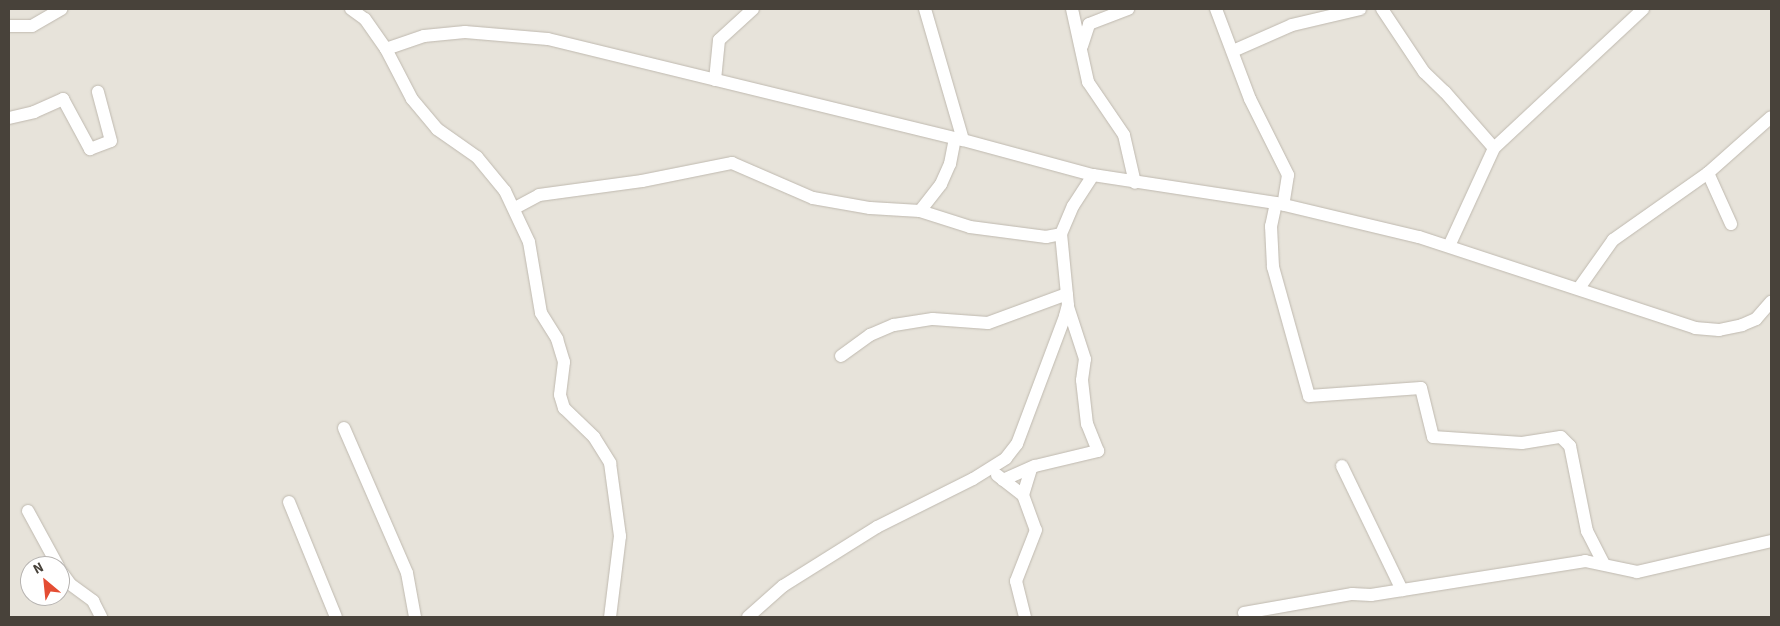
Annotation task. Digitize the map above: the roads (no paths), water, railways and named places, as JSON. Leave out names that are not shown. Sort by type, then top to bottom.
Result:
[{"type":"street","points":[[9,26],[32,26],[61,9]]},
{"type":"street","points":[[351,9],[365,19],[386,49],[412,99],[437,129],[477,157],[515,208],[529,242],[541,313],[557,339],[564,362],[560,395],[564,408],[594,437],[610,463],[620,536],[610,617]]},
{"type":"street","points":[[715,80],[719,40],[753,9]]},
{"type":"street","points":[[920,211],[941,184],[959,139],[925,9]]},
{"type":"street","points":[[1072,9],[1088,82],[1124,135],[1135,182]]},
{"type":"street","points":[[1081,49],[1089,24],[1128,9]]},
{"type":"street","points":[[1216,9],[1250,99],[1288,175],[1280,204],[1270,226],[1273,267],[1309,396],[1421,388],[1433,437],[1522,443],[1561,437],[1570,446],[1587,531],[1603,563]]},
{"type":"street","points":[[1233,51],[1292,25],[1360,9]]},
{"type":"street","points":[[1382,9],[1424,72],[1494,148]]},
{"type":"street","points":[[1449,246],[1494,148],[1643,9]]},
{"type":"street","points":[[386,49],[424,36],[465,32],[548,38],[959,139],[1093,175],[1280,204],[1449,246],[1703,329],[1718,330],[1742,325],[1756,318],[1771,305]]},
{"type":"street","points":[[9,118],[34,112],[63,98],[90,149],[111,141],[98,92]]},
{"type":"street","points":[[1579,288],[1613,240],[1708,173],[1771,117]]},
{"type":"street","points":[[515,208],[539,195],[642,181],[732,163],[813,198],[870,208],[920,211],[970,227],[1046,237],[1061,234]]},
{"type":"street","points":[[1708,173],[1731,224]]},
{"type":"street","points":[[1003,480],[1031,468],[1098,451],[1087,424],[1082,380],[1085,359],[1067,299],[1061,234],[1073,206],[1093,175]]},
{"type":"street","points":[[841,356],[870,335],[894,325],[933,319],[988,323],[1067,299]]},
{"type":"street","points":[[748,617],[783,586],[861,537],[989,469],[1006,458],[1022,434],[1067,299]]},
{"type":"street","points":[[344,428],[407,573],[415,617]]},
{"type":"street","points":[[1342,466],[1402,590]]},
{"type":"street","points":[[1023,495],[1031,468]]},
{"type":"street","points":[[989,469],[1023,495],[1036,530],[1016,581],[1025,617]]},
{"type":"street","points":[[289,502],[336,617]]},
{"type":"street","points":[[28,511],[53,556]]},
{"type":"street","points":[[1244,613],[1352,594],[1371,595],[1585,561],[1603,563],[1637,572],[1771,541]]},
{"type":"street","points":[[70,584],[93,601],[101,617]]}]
